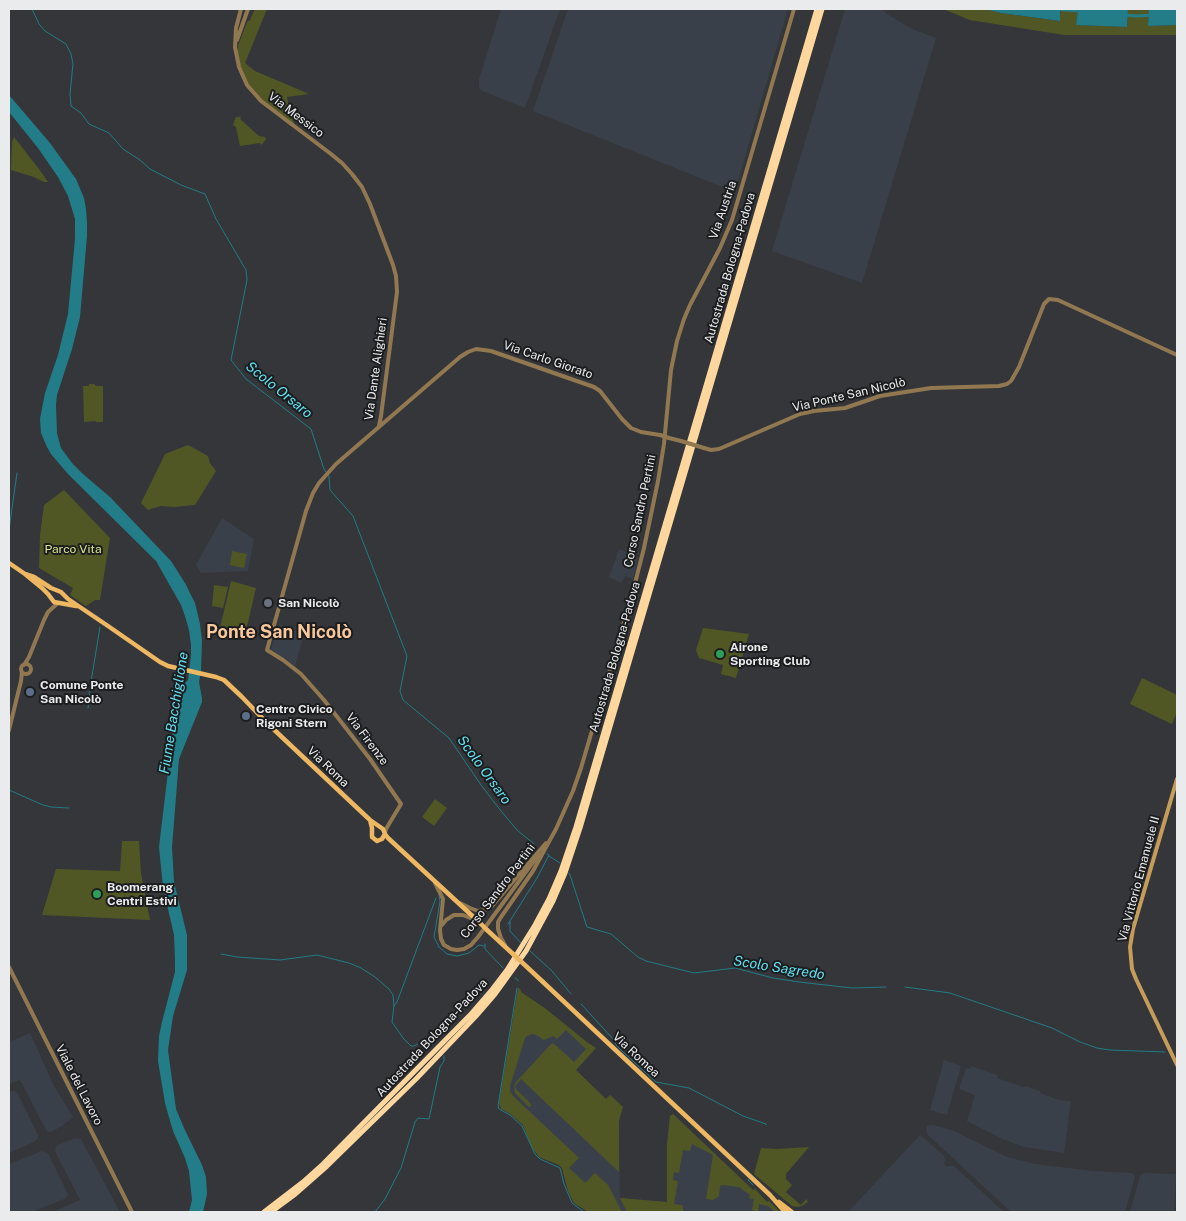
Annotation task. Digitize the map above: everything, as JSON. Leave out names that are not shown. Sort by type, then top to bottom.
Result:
[{"type":"highway","name":"Autostrada Bologna-Padova","points":[[264,1212],[323,1164],[472,1013],[512,962],[549,898],[564,864],[576,826],[817,9]]},
{"type":"highway","name":"Autostrada Bologna-Padova","points":[[271,1212],[328,1166],[416,1079],[476,1016],[495,994],[526,951],[553,901],[565,873],[580,828],[822,9]]},
{"type":"main road","points":[[9,563],[25,574],[60,591],[64,598],[59,603]]},
{"type":"main road","points":[[25,574],[54,602],[72,604],[84,609]]},
{"type":"main road","points":[[51,598],[52,592],[57,590]]},
{"type":"main road","name":"Via Roma","points":[[62,593],[149,656],[179,669],[220,678],[229,684],[268,724],[370,820],[380,827]]},
{"type":"main road","name":"Via Vittorio Emanuele II","points":[[1177,779],[1133,929],[1130,947],[1132,969],[1177,1065]]},
{"type":"main road","points":[[370,820],[372,825],[371,836],[373,839],[393,843]]},
{"type":"main road","points":[[372,831],[374,828],[380,827],[393,843],[480,923]]},
{"type":"main road","points":[[380,840],[384,838],[385,834]]},
{"type":"main road","name":"Via Romea","points":[[480,923],[770,1195],[792,1212]]},
{"type":"main road","name":"Via Romea","points":[[770,1195],[785,1212]]},
{"type":"street","name":"Via Messico","points":[[235,47],[248,9],[242,9],[236,28],[235,47],[243,76],[253,93],[261,101],[342,162],[362,187],[390,255],[396,276],[395,309]]},
{"type":"street","name":"Via Austria","points":[[667,414],[671,370],[680,330],[690,306],[726,236],[794,9]]},
{"type":"street","name":"Via Ponte San Nicolò","points":[[704,448],[711,450],[719,449],[800,414],[854,406],[880,396],[931,388],[999,386],[1007,384],[1012,381],[1019,367],[1044,304],[1049,299],[1058,300],[1177,355]]},
{"type":"street","name":"Via Dante Alighieri","points":[[375,431],[382,416],[395,309]]},
{"type":"street","name":"Via Carlo Giorato","points":[[267,650],[309,502],[316,487],[327,473],[468,352],[478,349],[491,351],[594,387],[600,391],[631,428],[704,448]]},
{"type":"street","name":"Corso Sandro Pertini","points":[[513,954],[504,944],[498,929],[498,922],[500,916],[533,871],[551,838],[566,807],[581,768],[644,548],[658,480],[667,414]]},
{"type":"street","points":[[382,416],[384,419],[389,419]]},
{"type":"street","name":"Via Carlo Giorato","points":[[380,422],[389,419]]},
{"type":"street","points":[[9,730],[21,680],[21,667],[29,657],[48,612],[51,598]]},
{"type":"street","points":[[48,612],[59,603]]},
{"type":"street","name":"Via Firenze","points":[[267,650],[301,674],[324,700],[370,759],[401,804],[387,827]]},
{"type":"street","points":[[21,680],[31,671],[29,657]]},
{"type":"street","points":[[24,664],[30,666]]},
{"type":"street","points":[[22,672],[27,674]]},
{"type":"street","points":[[380,827],[387,827],[385,834]]},
{"type":"street","name":"Corso Sandro Pertini","points":[[453,898],[474,910],[488,909],[496,903],[551,838]]},
{"type":"street","name":"Corso Sandro Pertini","points":[[432,879],[443,899],[440,930],[442,941],[451,949],[464,949],[471,945],[551,838]]},
{"type":"street","name":"Corso Sandro Pertini","points":[[440,930],[443,923],[450,917],[459,915],[480,923]]},
{"type":"street","name":"Viale del Lavoro","points":[[9,967],[132,1212]]},
{"type":"shaded area","points":[[501,9],[560,9],[525,108],[485,92],[479,87],[479,79]]},
{"type":"shaded area","points":[[568,9],[788,9],[736,185],[725,188],[533,111]]},
{"type":"shaded area","points":[[845,9],[882,9],[912,29],[936,38],[862,283],[772,251]]},
{"type":"shaded area","points":[[222,518],[254,539],[248,571],[201,573],[196,565]]},
{"type":"shaded area","points":[[619,549],[636,555],[638,558],[633,579],[625,576],[621,583],[609,577]]},
{"type":"shaded area","points":[[279,624],[304,634],[295,666],[271,649]]},
{"type":"shaded area","points":[[518,988],[596,1048],[576,1070],[606,1099],[610,1095],[623,1107],[619,1120],[620,1198],[667,1202],[667,1145],[670,1116],[673,1114],[753,1190],[755,1189],[780,1212],[588,1212],[574,1203],[568,1191],[562,1168],[539,1157],[531,1146],[523,1125],[501,1109],[499,1104]]},
{"type":"shaded area","points":[[30,1033],[54,1086],[73,1117],[51,1132],[47,1132],[20,1080],[9,1084],[9,1042]]},
{"type":"shaded area","points":[[944,1060],[961,1066],[947,1115],[930,1110]]},
{"type":"shaded area","points":[[971,1066],[997,1075],[997,1078],[1023,1087],[1026,1086],[1059,1100],[1071,1101],[1064,1153],[1024,1147],[1005,1140],[967,1121],[975,1095],[960,1089],[960,1086],[966,1068],[970,1069]]},
{"type":"shaded area","points":[[9,1092],[17,1092],[38,1138],[34,1142],[9,1153]]},
{"type":"shaded area","points":[[929,1125],[954,1131],[1007,1157],[1035,1164],[1093,1171],[1132,1173],[1135,1177],[1125,1212],[1011,1212],[927,1134],[926,1129]]},
{"type":"shaded area","points":[[920,1135],[944,1156],[944,1164],[947,1167],[954,1166],[1004,1212],[848,1212]]},
{"type":"shaded area","points":[[75,1138],[81,1139],[120,1212],[52,1212],[80,1200],[55,1151],[57,1145]]},
{"type":"shaded area","points":[[42,1151],[49,1155],[68,1196],[32,1212],[9,1212],[9,1164]]},
{"type":"shaded area","points":[[1146,1173],[1176,1174],[1174,1212],[1130,1212],[1140,1176]]},
{"type":"green space","points":[[255,9],[267,9],[245,63],[255,71],[309,94],[287,97],[288,103],[291,105],[295,129],[246,85],[238,67],[238,46],[247,22],[250,20]]},
{"type":"green space","points":[[943,9],[984,9],[1059,21],[1061,9],[1078,9],[1076,25],[1127,27],[1128,9],[1149,9],[1148,26],[1177,25],[1177,35],[1064,35],[970,20]]},
{"type":"green space","points":[[236,117],[241,117],[240,119],[259,136],[265,137],[266,139],[261,145],[260,143],[240,146],[236,127],[233,125]]},
{"type":"green space","points":[[14,137],[48,182],[11,170],[12,142]]},
{"type":"green space","points":[[89,384],[103,386],[103,422],[84,422],[83,386],[89,386]]},
{"type":"green space","points":[[188,445],[208,456],[210,463],[216,471],[195,505],[161,506],[148,510],[141,503],[165,454]]},
{"type":"green space","name":"Parco Vita","points":[[64,490],[110,538],[100,600],[95,600],[86,606],[70,595],[73,588],[39,568],[40,535],[44,505]]},
{"type":"green space","points":[[232,551],[247,554],[244,568],[230,565]]},
{"type":"green space","points":[[231,581],[256,588],[245,635],[220,628]]},
{"type":"green space","points":[[214,585],[228,587],[223,608],[212,606]]},
{"type":"green space","name":"Airone Sporting Club","points":[[703,628],[749,634],[736,678],[721,674],[723,665],[699,658],[696,650]]},
{"type":"green space","points":[[1142,678],[1177,695],[1177,712],[1172,724],[1130,704]]},
{"type":"green space","points":[[435,799],[447,808],[434,826],[422,817]]},
{"type":"green space","name":"Boomerang Centri Estivi","points":[[122,841],[139,841],[141,873],[150,920],[42,915],[56,869],[120,871]]},
{"type":"green space","points":[[518,988],[596,1048],[576,1070],[606,1099],[610,1095],[623,1107],[619,1120],[619,1172],[521,1079],[515,1086],[516,1089],[531,1106],[529,1107],[515,1093],[514,1086],[516,1082],[551,1044],[553,1043],[574,1062],[586,1049],[566,1030],[557,1039],[553,1036],[544,1040],[532,1034],[525,1038],[510,1091],[579,1158],[569,1168],[585,1183],[595,1173],[608,1185],[622,1212],[588,1212],[574,1203],[568,1191],[562,1168],[539,1157],[531,1146],[523,1125],[501,1109],[499,1104]]},
{"type":"green space","points":[[673,1114],[753,1190],[755,1189],[780,1212],[775,1212],[768,1206],[759,1204],[758,1212],[754,1212],[752,1210],[754,1199],[749,1198],[750,1195],[739,1187],[722,1185],[720,1186],[719,1196],[713,1200],[706,1199],[713,1155],[692,1144],[690,1151],[683,1150],[679,1173],[674,1172],[673,1180],[678,1181],[674,1204],[682,1205],[683,1212],[627,1212],[620,1198],[667,1202],[667,1145],[670,1116]]},
{"type":"green space","points":[[809,1147],[786,1174],[786,1179],[792,1185],[786,1192],[801,1205],[806,1199],[808,1202],[798,1207],[792,1206],[754,1174],[761,1148]]},
{"type":"water","points":[[984,9],[1060,9],[1060,21],[1001,13]]},
{"type":"water","points":[[1078,9],[1128,9],[1127,27],[1076,25]]},
{"type":"water","points":[[1149,9],[1177,9],[1177,25],[1148,26]]},
{"type":"water","points":[[9,95],[50,143],[76,179],[84,198],[86,209],[87,236],[80,317],[57,395],[57,433],[61,448],[72,463],[110,497],[171,561],[195,603],[200,624],[202,641],[199,682],[202,702],[179,759],[172,847],[174,882],[187,935],[187,970],[173,1016],[168,1050],[176,1109],[206,1177],[207,1194],[203,1212],[189,1212],[192,1200],[189,1171],[168,1114],[158,1061],[159,1036],[175,972],[174,935],[163,887],[159,847],[176,705],[182,686],[188,680],[191,655],[189,630],[181,605],[156,561],[68,474],[51,454],[41,433],[40,419],[45,393],[58,355],[68,314],[75,219],[68,196],[58,177],[9,112]]},
{"type":"waterway","name":"Scolo Orsaro","points":[[32,9],[39,24],[45,31],[66,44],[71,54],[73,64],[70,94],[71,106],[81,113],[89,124],[109,133],[123,149],[150,169],[181,185],[205,194],[216,219],[246,270],[247,280],[231,360],[246,379],[311,429],[324,469],[329,477],[330,490],[353,516],[407,656],[400,691],[403,700],[449,738],[501,811],[517,830],[534,844]]},
{"type":"waterway","points":[[1051,9],[1081,11]]},
{"type":"waterway","points":[[1124,15],[1153,15]]},
{"type":"waterway","points":[[9,530],[17,473]]},
{"type":"waterway","points":[[91,682],[100,627]]},
{"type":"waterway","points":[[88,708],[90,691]]},
{"type":"waterway","points":[[9,790],[43,805],[69,808]]},
{"type":"waterway","name":"Scolo Orsaro","points":[[508,924],[537,878],[549,855],[547,854]]},
{"type":"waterway","name":"Scolo Sagredo","points":[[549,856],[560,863]]},
{"type":"waterway","name":"Scolo Sagredo","points":[[569,873],[587,927],[611,934],[638,957],[646,961],[694,973],[735,968],[773,978],[799,982],[852,988],[886,987]]},
{"type":"waterway","points":[[439,896],[440,901],[434,937],[439,947],[447,954],[457,956],[469,953],[479,945],[484,946]]},
{"type":"waterway","points":[[432,1044],[425,1040],[411,1046],[392,1022],[394,1006],[436,898]]},
{"type":"waterway","points":[[510,922],[510,931],[521,943]]},
{"type":"waterway","name":"Scolo Orsaro","points":[[485,944],[485,949],[503,968]]},
{"type":"waterway","points":[[530,951],[552,971],[571,994]]},
{"type":"waterway","points":[[221,954],[280,960],[317,955],[349,963],[375,977],[389,989],[393,995],[394,1006]]},
{"type":"waterway","name":"Scolo Orsaro","points":[[515,978],[518,981]]},
{"type":"waterway","name":"Scolo Sagredo","points":[[905,987],[950,993],[1052,1028],[1097,1048],[1165,1052]]},
{"type":"waterway","name":"Scolo Orsaro","points":[[517,988],[498,1106],[499,1109],[510,1115],[522,1126],[535,1154],[540,1159],[560,1168],[572,1203],[584,1212]]},
{"type":"waterway","points":[[581,1004],[613,1039],[617,1046],[656,1082],[689,1088],[743,1116],[766,1125]]},
{"type":"waterway","points":[[375,1212],[385,1199],[401,1168],[415,1122],[418,1118],[429,1119],[444,1056]]},
{"type":"waterway","points":[[749,1179],[753,1185]]},
{"type":"place","name":"San Nicolò","points":[[268,603]]},
{"type":"place","name":"Airone Sporting Club","points":[[720,654]]},
{"type":"place","name":"Comune Ponte San Nicolò","points":[[30,692]]},
{"type":"place","name":"Centro Civico Rigoni Stern","points":[[246,716]]},
{"type":"place","name":"Boomerang Centri Estivi","points":[[97,894]]},
{"type":"district","name":"Ponte San Nicolò","points":[[279,632]]},
{"type":"water label","name":"Fiume Bacchiglione","points":[[174,713]]}]
